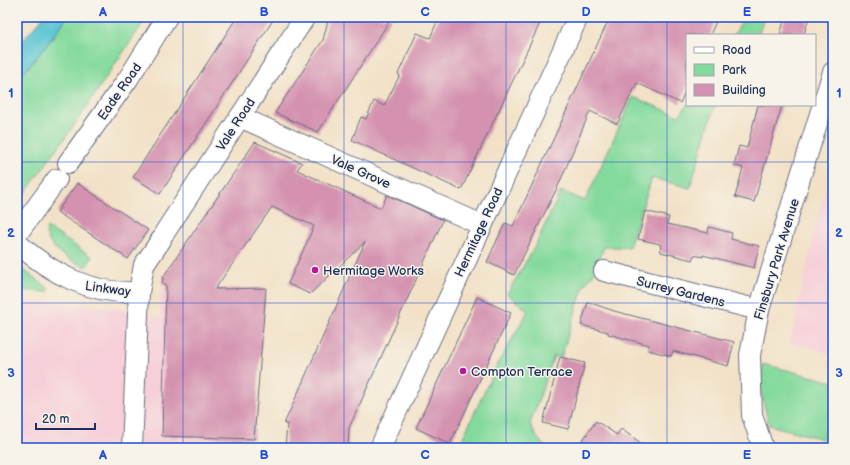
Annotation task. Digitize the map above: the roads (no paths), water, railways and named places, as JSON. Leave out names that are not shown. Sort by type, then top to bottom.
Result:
[{"type":"street","name":"Eade Road","points":[[68,163],[128,79],[167,17]]},
{"type":"street","name":"Vale Road","points":[[132,448],[139,292],[144,265],[305,17]]},
{"type":"street","name":"Hermitage Road","points":[[380,448],[578,17]]},
{"type":"street","name":"Finsbury Park Avenue","points":[[763,448],[752,415],[750,355],[759,310],[833,72]]},
{"type":"street","name":"Vale Grove","points":[[240,117],[482,225]]},
{"type":"street","points":[[17,234],[57,179]]},
{"type":"street","name":"Linkway","points":[[17,243],[57,274],[71,281],[91,288],[127,293],[139,292]]},
{"type":"street","name":"Surrey Gardens","points":[[604,271],[759,310]]},
{"type":"water","points":[[43,17],[67,17],[50,41],[17,81],[17,47]]},
{"type":"place","name":"Hermitage Works","points":[[315,270]]},
{"type":"place","name":"Compton Terrace","points":[[463,371]]}]
